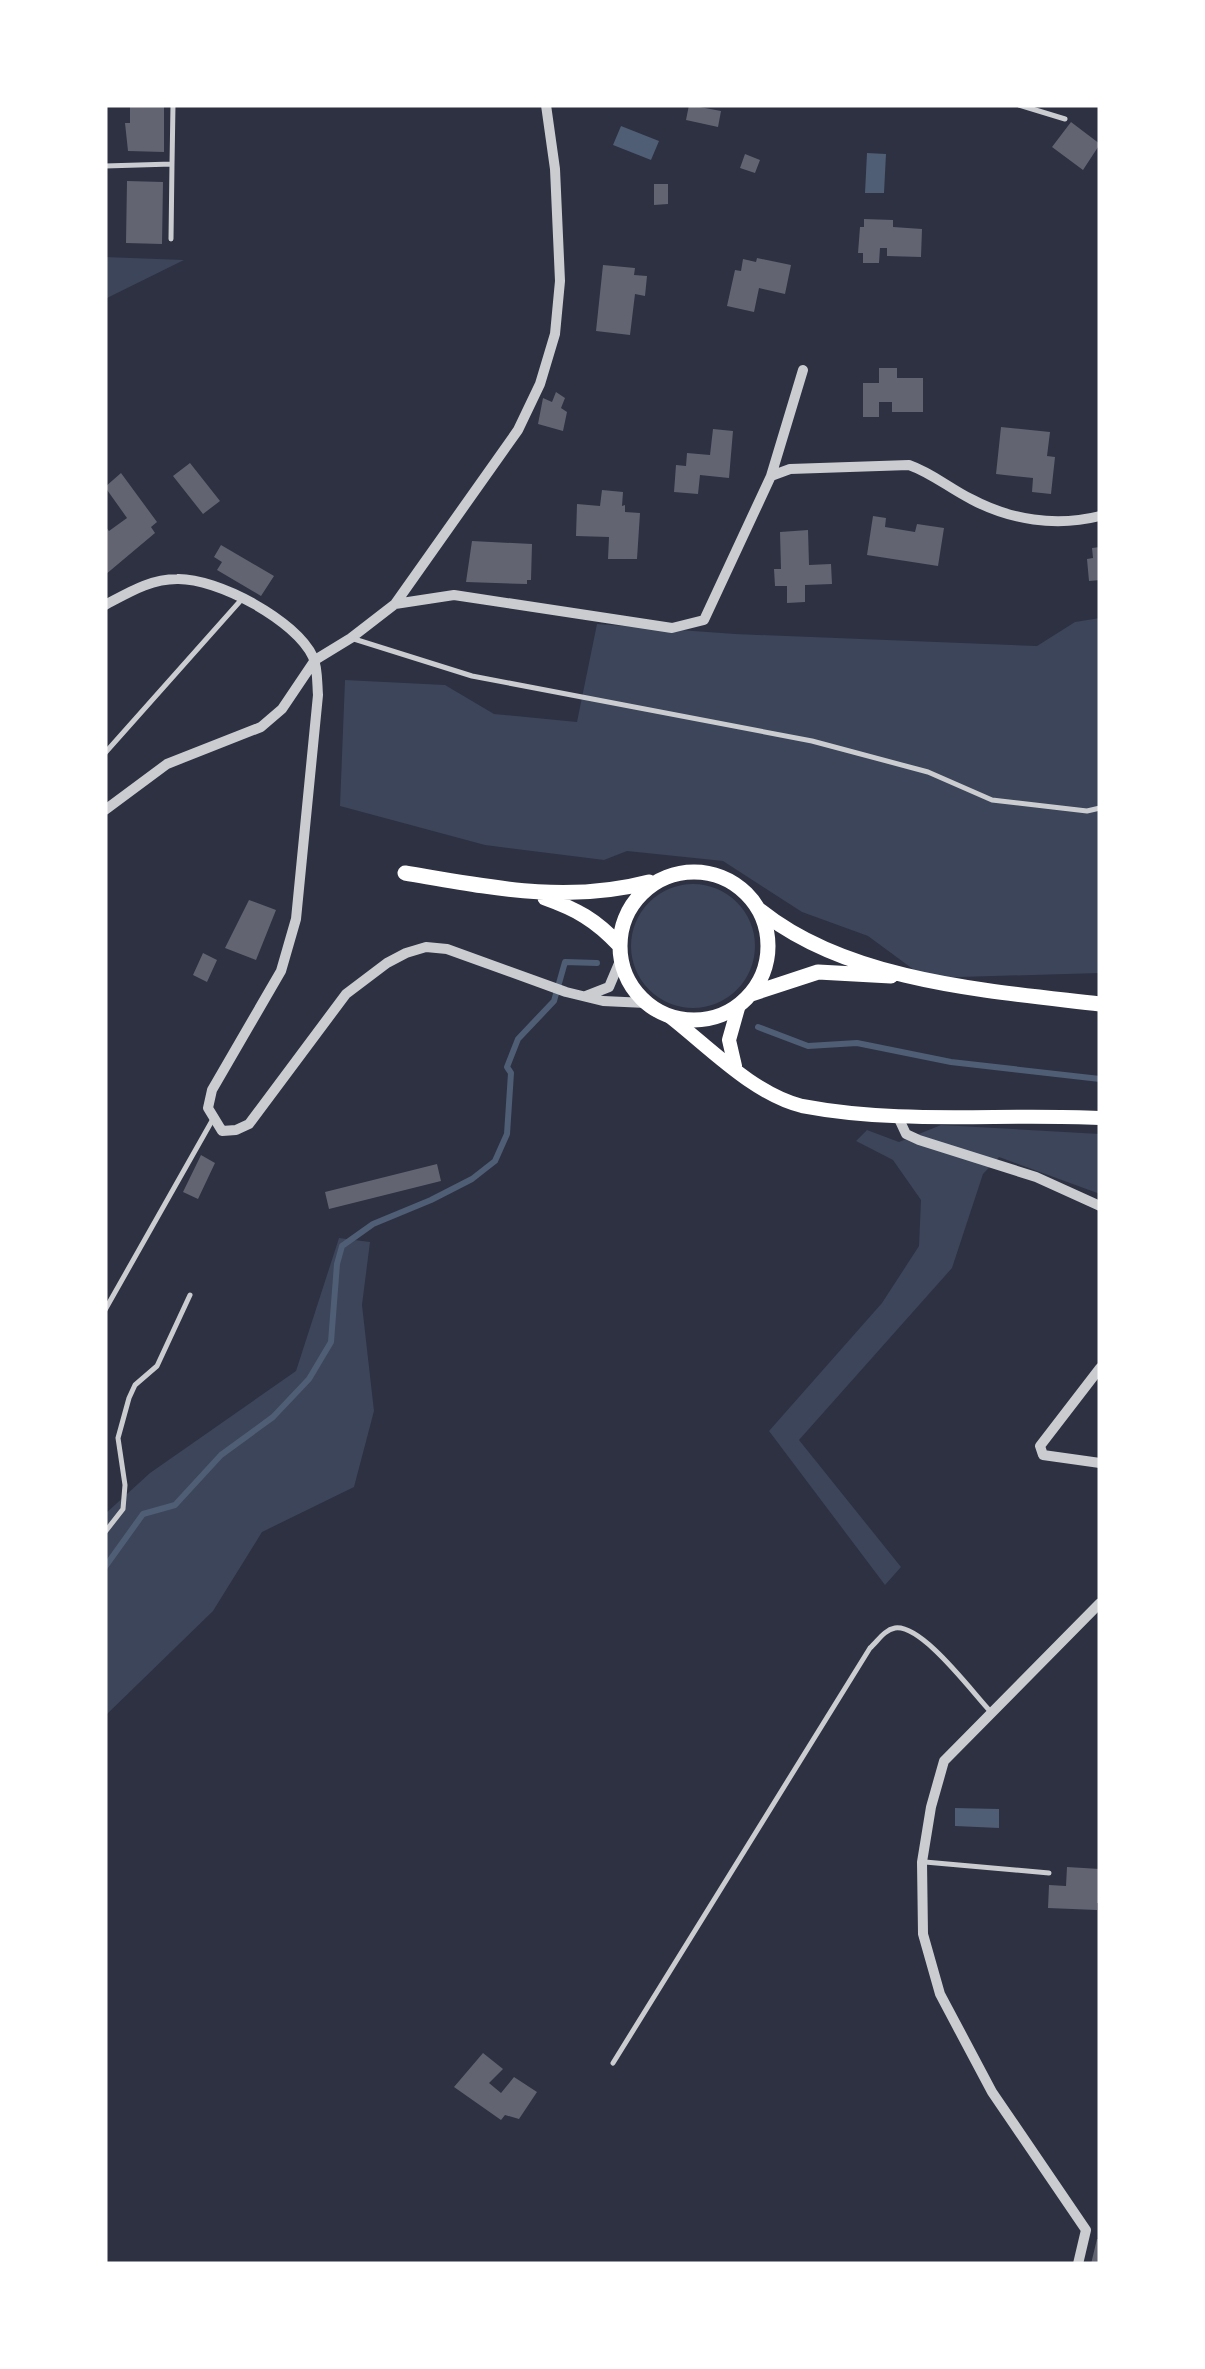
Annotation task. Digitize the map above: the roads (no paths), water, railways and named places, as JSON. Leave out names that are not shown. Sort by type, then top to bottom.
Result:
[{"type":"main road","points":[[405,873],[532,894],[585,894],[681,872],[698,872],[722,877],[794,936],[830,953],[925,978]]},
{"type":"main road","points":[[658,880],[629,907],[620,952],[628,980],[646,1003],[760,1088],[786,1102],[830,1112],[899,1119],[1038,1115],[1100,1118]]},
{"type":"main road","points":[[532,894],[581,911],[620,952]]},
{"type":"main road","points":[[735,1067],[729,1040],[738,1008],[762,974],[767,958],[768,941],[759,910]]},
{"type":"main road","points":[[750,994],[818,972],[925,978],[1100,1004]]},
{"type":"main road","points":[[668,1016],[696,1020],[738,1008]]},
{"type":"street","points":[[105,810],[167,764],[262,727],[282,709],[315,660],[395,604],[518,430],[540,384],[554,334],[560,281],[555,169],[546,105]]},
{"type":"street","points":[[395,604],[454,595],[672,628],[704,620],[770,476],[803,370]]},
{"type":"street","points":[[770,476],[790,470],[909,465],[1006,514],[1033,520],[1100,516]]},
{"type":"street","points":[[105,605],[143,585],[178,578],[218,585],[270,614],[300,638],[315,660],[318,695],[296,919],[281,971],[212,1090],[208,1108],[222,1131],[249,1124],[346,994],[406,952],[426,947],[447,949],[566,992],[646,1003]]},
{"type":"street","points":[[585,996],[609,987],[620,952]]},
{"type":"street","points":[[899,1119],[906,1134],[919,1140],[1036,1176],[1100,1206]]},
{"type":"street","points":[[1100,1368],[1040,1446],[1043,1455],[1100,1462]]},
{"type":"street","points":[[1078,2264],[1086,2230],[992,2092],[940,1994],[923,1934],[922,1862],[944,1761],[1100,1603]]},
{"type":"street","points":[[1086,2230],[1100,2230]]},
{"type":"lane","points":[[171,239],[173,105]]},
{"type":"lane","points":[[1019,105],[1065,119]]},
{"type":"lane","points":[[105,166],[172,164]]},
{"type":"lane","points":[[105,753],[242,599]]},
{"type":"lane","points":[[351,638],[472,676],[812,740],[928,772],[992,800],[1087,811],[1100,808]]},
{"type":"lane","points":[[105,1310],[212,1119]]},
{"type":"lane","points":[[105,1532],[123,1508],[125,1485],[118,1438],[129,1398],[135,1384],[156,1366],[190,1295]]},
{"type":"lane","points":[[613,2062],[870,1648],[888,1630],[901,1627],[922,1636],[991,1712]]},
{"type":"lane","points":[[922,1862],[1049,1873]]},
{"type":"waterway","points":[[105,1567],[143,1514],[175,1505],[221,1455],[273,1417],[309,1379],[331,1342],[342,1246],[373,1224],[472,1179],[495,1161],[507,1134],[511,1073],[507,1067],[518,1039],[554,1001],[565,962],[597,963]]},
{"type":"waterway","points":[[758,1027],[808,1046],[857,1043],[951,1062],[1100,1079]]}]
